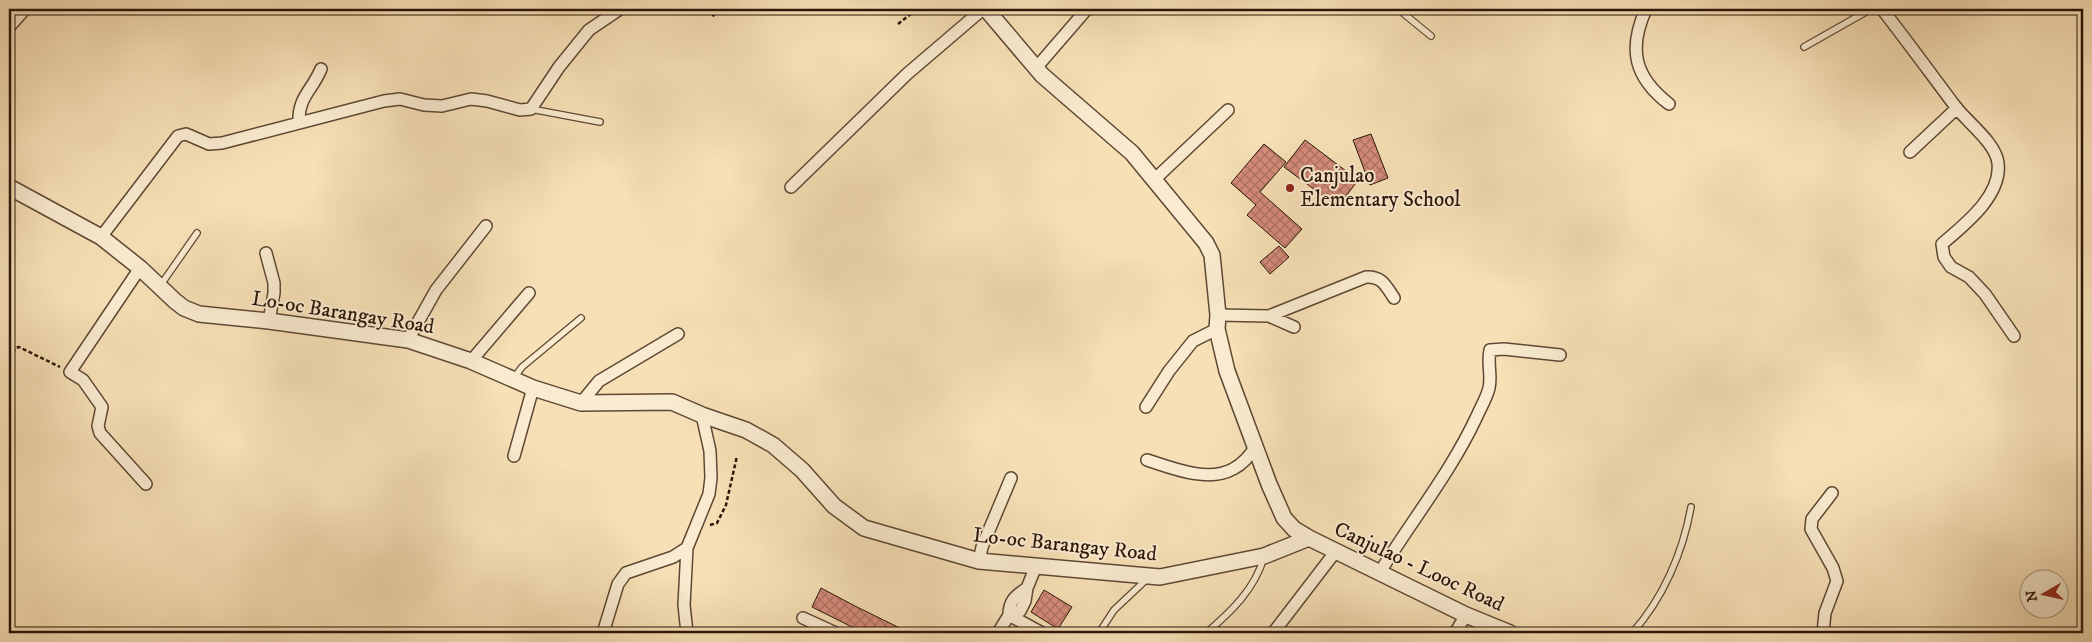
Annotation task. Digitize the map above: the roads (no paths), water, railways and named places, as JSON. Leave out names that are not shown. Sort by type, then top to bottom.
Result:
[{"type":"street","points":[[9,27],[25,9]]},
{"type":"street","points":[[101,237],[178,136],[186,134],[209,144],[222,143],[384,100],[400,99],[424,105],[442,106],[471,99],[487,101],[520,110],[531,109],[559,67],[589,30],[620,9]]},
{"type":"street","points":[[791,187],[907,74],[985,9]]},
{"type":"street","name":"Canjulao - Looc Road","points":[[985,9],[1036,68],[1132,153],[1206,243],[1212,255],[1217,322],[1227,371],[1255,448],[1284,518],[1294,529],[1309,538],[1466,615],[1510,633]]},
{"type":"street","points":[[1036,68],[1087,9]]},
{"type":"street","points":[[1646,9],[1636,39],[1637,62],[1654,92],[1669,104]]},
{"type":"street","points":[[1882,9],[1957,108],[1994,150],[1998,164],[1996,178],[1981,210],[1942,244],[1944,257],[1951,267],[1969,277],[1985,294],[2014,336]]},
{"type":"street","points":[[299,122],[298,109],[302,99],[315,83],[321,69]]},
{"type":"street","points":[[1910,152],[1957,108]]},
{"type":"street","points":[[1155,179],[1228,110]]},
{"type":"street","name":"Lo-oc Barangay Road","points":[[9,187],[101,237],[140,268],[184,308],[199,314],[269,321],[408,340],[470,361],[533,388],[581,403],[672,402],[702,415],[746,430],[774,445],[802,470],[834,506],[864,528],[980,561],[1160,577],[1264,556],[1309,538]]},
{"type":"street","points":[[408,340],[436,290],[486,226]]},
{"type":"street","points":[[266,253],[274,283],[269,321]]},
{"type":"street","points":[[140,268],[70,372],[82,380],[102,407],[98,426],[100,433],[146,484]]},
{"type":"street","points":[[1146,407],[1168,371],[1193,341],[1217,322],[1269,316],[1366,277],[1380,279],[1394,298]]},
{"type":"street","points":[[470,361],[529,293]]},
{"type":"street","points":[[1269,316],[1294,327]]},
{"type":"street","points":[[581,403],[599,381],[678,334]]},
{"type":"street","points":[[1380,572],[1398,542],[1436,491],[1470,431],[1490,387],[1488,360],[1490,350],[1504,348],[1560,354]]},
{"type":"street","points":[[514,456],[533,388]]},
{"type":"street","points":[[686,633],[684,605],[687,548],[709,494],[711,478],[710,451],[702,415]]},
{"type":"street","points":[[1147,460],[1180,470],[1208,474],[1232,470],[1244,462],[1255,448]]},
{"type":"street","points":[[980,561],[982,547],[1011,478]]},
{"type":"street","points":[[1823,633],[1825,614],[1837,581],[1833,568],[1810,529],[1812,519],[1832,492]]},
{"type":"street","points":[[603,633],[618,584],[626,573],[673,557],[687,548]]},
{"type":"street","points":[[1273,633],[1336,551]]},
{"type":"street","points":[[998,633],[1010,615],[1009,604],[1016,595],[1027,588],[1036,566]]},
{"type":"street","points":[[1010,615],[1042,633]]},
{"type":"street","points":[[1455,633],[1466,615]]},
{"type":"street","points":[[803,618],[836,633]]},
{"type":"lane","points":[[1398,9],[1431,36]]},
{"type":"lane","points":[[1804,47],[1871,9]]},
{"type":"lane","points":[[531,109],[600,122]]},
{"type":"lane","points":[[160,286],[197,233]]},
{"type":"lane","points":[[513,379],[522,367],[581,318]]},
{"type":"lane","points":[[1632,633],[1649,612],[1674,565],[1686,534],[1691,507]]},
{"type":"lane","points":[[1206,633],[1243,598],[1261,567],[1264,556]]},
{"type":"lane","points":[[1099,633],[1114,610],[1150,577]]},
{"type":"place","name":"Canjulao Elementary School","points":[[1290,188]]}]
